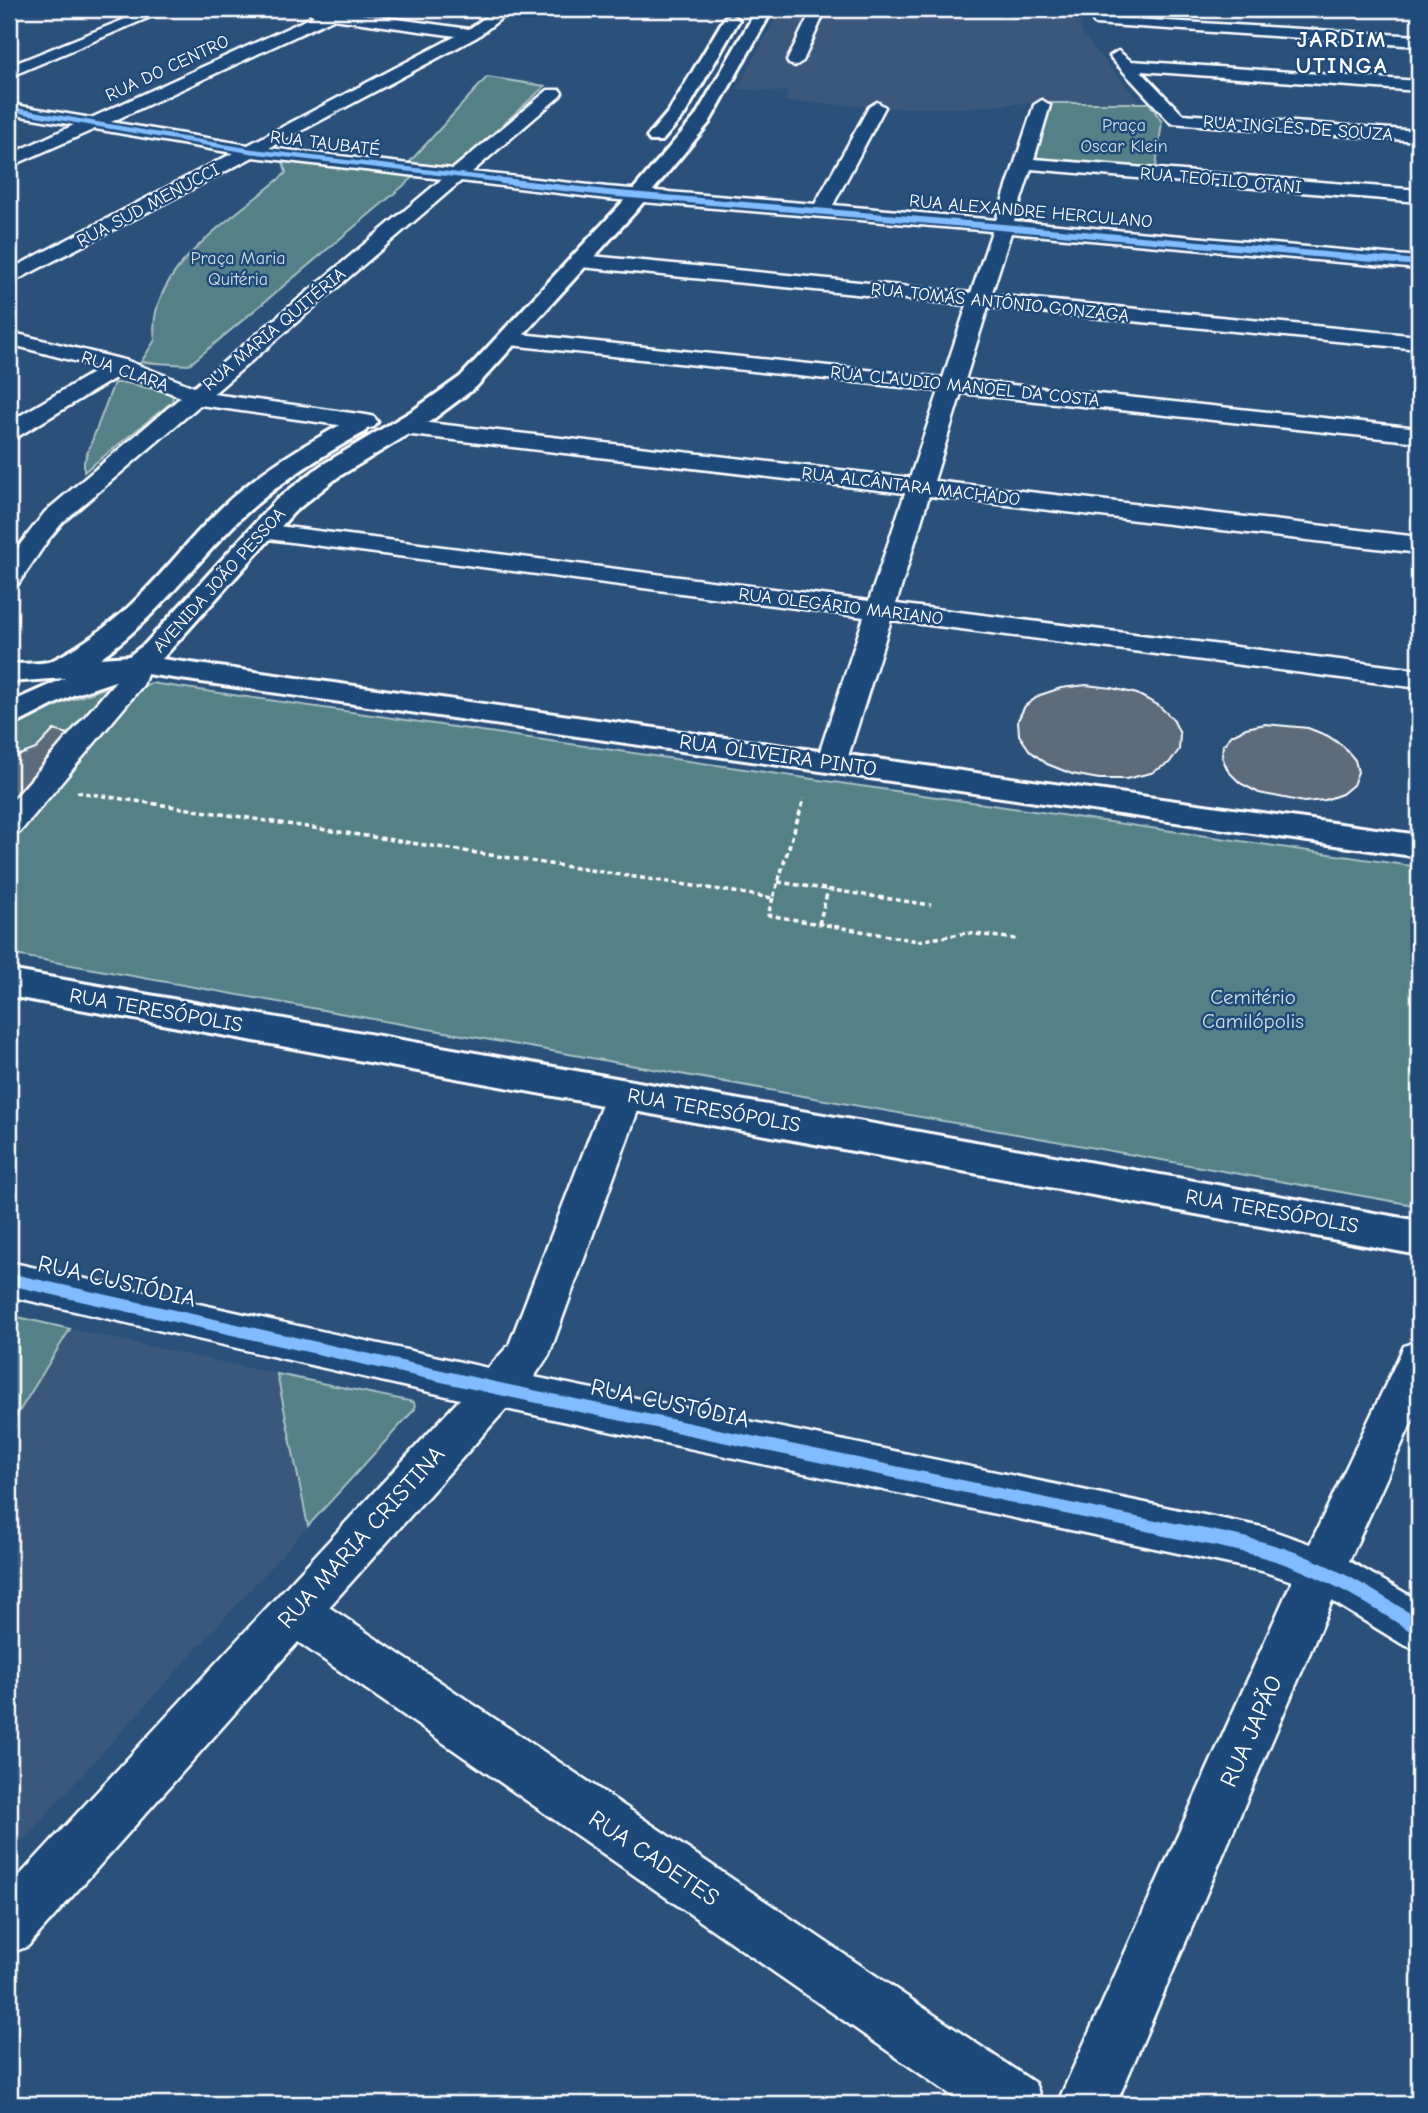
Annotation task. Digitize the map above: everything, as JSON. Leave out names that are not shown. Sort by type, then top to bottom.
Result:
[{"type":"main road","points":[[588,215],[676,114],[737,9]]},
{"type":"main road","name":"AVENIDA JOÃO PESSOA","points":[[47,672],[84,656],[110,640],[230,514],[302,456],[392,412],[453,395],[510,339],[581,261],[703,119],[765,9]]},
{"type":"main road","name":"AVENIDA JOÃO PESSOA","points":[[47,672],[137,664],[155,650],[306,487],[358,452],[392,412]]},
{"type":"main road","points":[[9,715],[74,684],[137,664]]},
{"type":"main road","name":"RUA OLIVEIRA PINTO","points":[[137,664],[1419,846]]},
{"type":"main road","points":[[9,673],[47,672]]},
{"type":"main road","points":[[9,689],[47,672]]},
{"type":"main road","name":"RUA TERESÓPOLIS","points":[[9,983],[1419,1238]]},
{"type":"street","points":[[9,72],[162,9]]},
{"type":"street","name":"RUA SUD MENUCCI","points":[[9,278],[472,34],[506,9]]},
{"type":"street","points":[[795,61],[818,9]]},
{"type":"street","points":[[1103,35],[1131,9]]},
{"type":"street","points":[[304,10],[336,11],[472,34]]},
{"type":"street","name":"RUA DO CENTRO","points":[[9,162],[336,11]]},
{"type":"street","points":[[1103,35],[1419,41]]},
{"type":"street","points":[[1103,35],[1126,65],[1177,119],[1164,175]]},
{"type":"street","points":[[1126,65],[1419,86]]},
{"type":"street","name":"RUA MARIA QUITÉRIA","points":[[9,578],[38,535],[54,517],[194,395],[554,93]]},
{"type":"street","points":[[831,763],[1042,105]]},
{"type":"street","points":[[821,210],[877,107]]},
{"type":"street","name":"RUA TAUBATÉ","points":[[9,110],[251,151],[607,193],[640,194]]},
{"type":"street","name":"RUA INGLÊS DE SOUZA","points":[[1177,119],[1419,136]]},
{"type":"street","name":"RUA TEOFILO OTANI","points":[[1023,163],[1419,196]]},
{"type":"street","name":"RUA ALEXANDRE HERCULANO","points":[[640,194],[1419,263]]},
{"type":"street","name":"RUA TOMÁS ANTÔNIO GONZAGA","points":[[581,261],[1419,343]]},
{"type":"street","name":"RUA CLARA","points":[[9,338],[120,366],[211,401],[392,412]]},
{"type":"street","name":"RUA CLAUDIO MANOEL DA COSTA","points":[[510,339],[1419,435]]},
{"type":"street","points":[[9,432],[120,366]]},
{"type":"street","name":"RUA ALCÂNTARA MACHADO","points":[[392,412],[920,487],[1419,545]]},
{"type":"street","name":"RUA OLEGÁRIO MARIANO","points":[[262,532],[1419,679]]},
{"type":"street","points":[[9,825],[133,679],[137,664]]},
{"type":"street","name":"RUA MARIA CRISTINA","points":[[9,1927],[527,1355],[625,1094]]},
{"type":"street","name":"RUA CUSTÓDIA","points":[[9,1279],[495,1388],[1262,1549],[1296,1559],[1356,1587],[1419,1628]]},
{"type":"street","name":"RUA JAPÃO","points":[[1086,2104],[1321,1572],[1419,1359]]},
{"type":"street","name":"RUA CADETES","points":[[295,1612],[1014,2104]]},
{"type":"path","points":[[42,786],[773,898]]},
{"type":"path","points":[[804,799],[768,915],[918,941],[967,933],[1016,939]]},
{"type":"path","points":[[778,882],[931,905]]},
{"type":"path","points":[[819,924],[828,890]]},
{"type":"shaded area","points":[[781,9],[1109,9],[1085,18],[1080,26],[1084,37],[1141,103],[1027,103],[958,108],[892,108],[785,101],[788,92],[737,89]]},
{"type":"shaded area","points":[[70,1329],[277,1374],[308,1526],[9,1855],[9,1428]]},
{"type":"green space","points":[[487,77],[545,86],[452,171],[406,166]]},
{"type":"green space","name":"Praça Oscar Klein","points":[[1052,103],[1149,103],[1162,122],[1156,167],[1151,170],[1038,159],[1036,156]]},
{"type":"green space","name":"Praça Maria Quitéria","points":[[283,161],[409,174],[414,177],[189,365],[141,362],[155,340],[156,314],[164,289],[179,267],[221,225],[286,173]]},
{"type":"green space","points":[[114,383],[126,383],[170,393],[172,402],[84,472],[84,462]]},
{"type":"green space","name":"Cemitério Camilópolis","points":[[151,683],[1419,867],[1419,1206],[9,954],[9,837],[135,689]]},
{"type":"green space","points":[[114,685],[115,690],[9,813],[9,729],[56,705]]},
{"type":"green space","points":[[9,1315],[70,1329],[9,1428]]},
{"type":"green space","points":[[277,1374],[414,1402],[415,1409],[308,1526]]},
{"type":"building","points":[[1086,685],[1137,694],[1158,705],[1173,719],[1180,734],[1179,750],[1169,763],[1151,773],[1126,779],[1099,779],[1072,774],[1047,764],[1030,751],[1019,735],[1018,720],[1025,706],[1040,695],[1061,688]]},
{"type":"building","points":[[1265,724],[1308,728],[1328,736],[1344,747],[1355,760],[1358,772],[1353,785],[1342,794],[1325,800],[1304,802],[1259,793],[1240,783],[1228,771],[1222,757],[1223,745],[1232,735],[1246,728]]},
{"type":"building","points":[[54,730],[75,736],[9,813],[9,759],[36,749]]},
{"type":"cycle path","points":[[9,109],[251,151],[607,193],[1419,263]]},
{"type":"cycle path","points":[[9,1279],[495,1388],[1262,1549],[1344,1582],[1419,1628]]},
{"type":"district","name":"JARDIM UTINGA","points":[[1342,52]]}]
